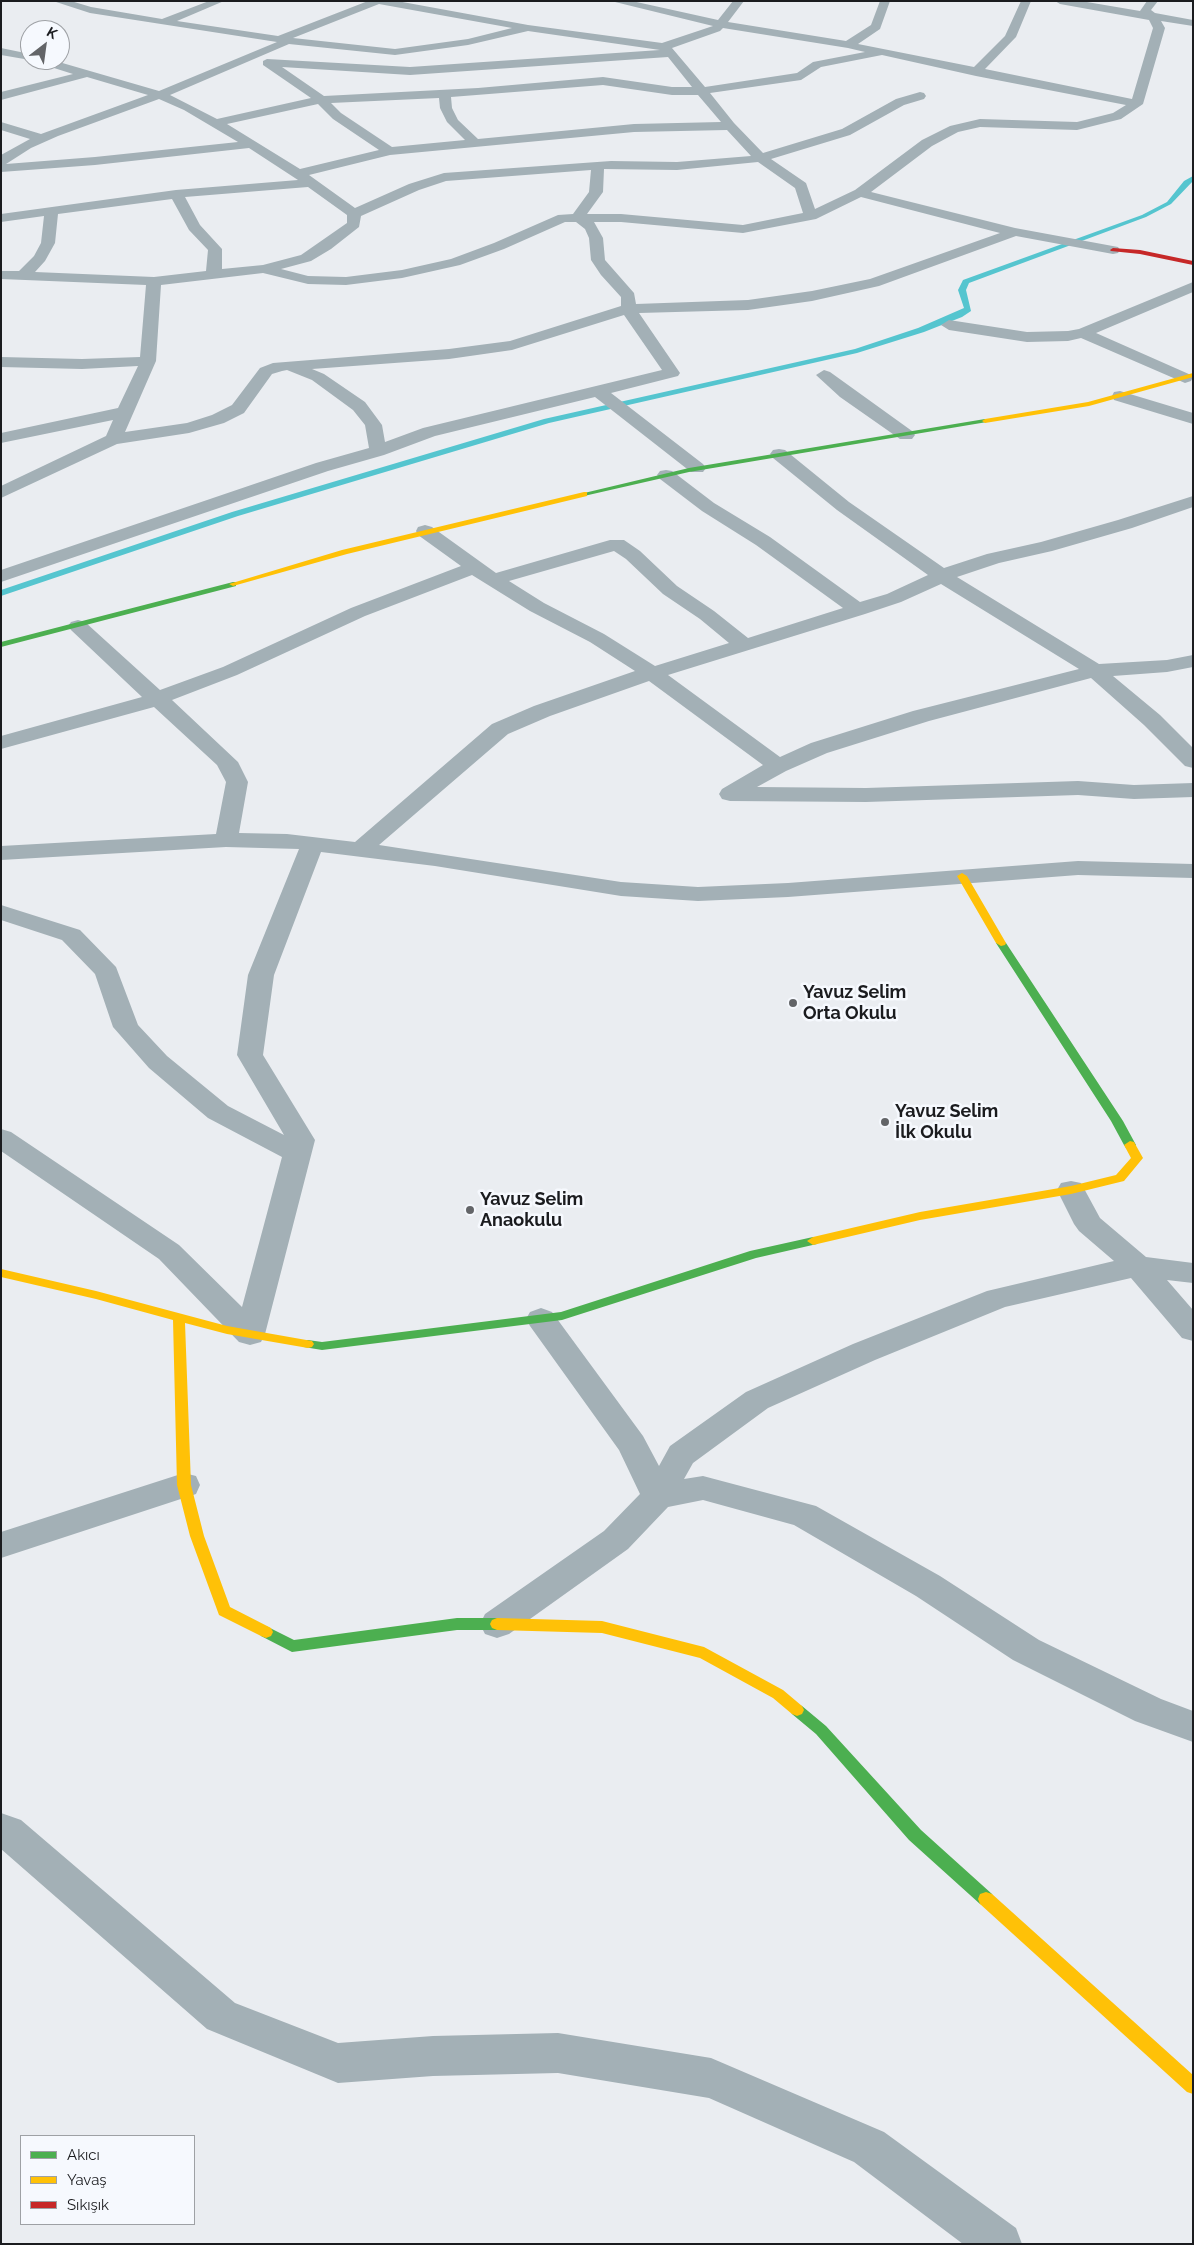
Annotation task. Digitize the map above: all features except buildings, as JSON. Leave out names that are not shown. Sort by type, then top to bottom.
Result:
[{"type":"street","points":[[58,1],[90,10],[162,22],[291,41],[395,52],[468,42],[528,28]]},
{"type":"street","points":[[162,22],[219,1]]},
{"type":"street","points":[[279,39],[378,1],[528,28],[667,50],[730,126],[761,158],[801,186],[811,216]]},
{"type":"street","points":[[616,1],[636,3],[721,24],[848,45],[878,53],[1136,104]]},
{"type":"street","points":[[268,63],[410,71],[667,50],[716,29],[739,1]]},
{"type":"street","points":[[848,45],[876,27],[885,1]]},
{"type":"street","points":[[976,72],[1010,37],[1026,1]]},
{"type":"street","points":[[1060,1],[1193,24]]},
{"type":"street","points":[[263,269],[279,274],[318,280],[346,281],[402,274],[455,262],[498,246],[562,218],[621,218],[743,229],[811,216],[860,193],[927,143],[954,129],[980,123],[1077,126],[1117,116],[1136,104],[1159,28],[1154,18],[1145,10],[1153,1]]},
{"type":"street","points":[[1,161],[41,138],[160,95],[291,41]]},
{"type":"street","points":[[1,52],[20,56]]},
{"type":"street","points":[[216,123],[321,100],[444,92],[478,92],[508,87],[602,81],[672,91],[701,91],[801,76],[817,64],[878,53]]},
{"type":"street","points":[[254,56],[268,63],[321,100],[337,116],[390,152]]},
{"type":"street","points":[[70,69],[160,95],[188,107],[252,144],[354,214]]},
{"type":"street","points":[[1,96],[87,74]]},
{"type":"street","points":[[444,92],[446,108],[453,122],[476,144]]},
{"type":"street","points":[[354,214],[414,187],[444,177],[598,167],[714,164],[761,158],[846,132],[900,102],[920,96]]},
{"type":"street","points":[[1,126],[41,138]]},
{"type":"street","points":[[298,174],[390,152],[634,128],[730,126]]},
{"type":"street","points":[[1,168],[95,161],[252,144]]},
{"type":"street","points":[[578,217],[596,192],[598,167]]},
{"type":"street","points":[[1,218],[176,194],[311,183]]},
{"type":"street","points":[[860,193],[1055,241],[1140,252],[1193,263]]},
{"type":"street","points":[[176,194],[194,227],[215,249],[216,260],[213,275]]},
{"type":"street","points":[[23,276],[40,258],[48,243],[51,212]]},
{"type":"street","points":[[1,275],[154,281],[263,269],[306,258],[326,246],[354,224],[354,214]]},
{"type":"street","points":[[1,576],[322,467],[378,451],[429,432],[602,395],[672,373],[628,308],[629,296],[606,272],[598,260],[596,238],[591,227],[578,217]]},
{"type":"street","points":[[1,493],[112,439],[189,428],[218,419],[238,409],[266,371],[290,365],[448,354],[512,345],[628,308],[748,305],[812,296],[883,280],[1015,232]]},
{"type":"street","points":[[1140,252],[1170,247]]},
{"type":"street","points":[[112,439],[148,360],[154,281]]},
{"type":"street","points":[[949,326],[1028,337],[1068,336],[1082,333],[1193,286]]},
{"type":"street","points":[[1082,333],[1189,377]]},
{"type":"street","points":[[5,365],[82,364],[148,360]]},
{"type":"street","points":[[290,365],[318,377],[358,406],[373,425],[378,451]]},
{"type":"street","points":[[824,375],[846,393],[906,435]]},
{"type":"street","points":[[1,645],[78,626],[425,531],[697,468],[1088,404],[1189,377]]},
{"type":"street","points":[[602,395],[697,468]]},
{"type":"street","points":[[1120,396],[1193,419]]},
{"type":"street","points":[[1,438],[125,412]]},
{"type":"street","points":[[779,454],[843,506],[942,576],[1036,632],[1095,671],[1152,720],[1193,761]]},
{"type":"street","points":[[666,475],[708,507],[763,541],[858,610]]},
{"type":"street","points":[[361,849],[500,729],[616,684],[858,610],[910,591],[942,576],[994,558],[1045,547],[1125,524],[1193,501]]},
{"type":"street","points":[[425,531],[493,580],[537,608],[597,638],[652,673],[778,766]]},
{"type":"street","points":[[493,580],[617,544],[670,590],[707,615],[744,646]]},
{"type":"street","points":[[1,743],[156,699],[246,664],[358,612],[475,567]]},
{"type":"street","points":[[78,626],[227,762],[237,782],[234,814],[226,840]]},
{"type":"street","points":[[1193,661],[1167,666],[1095,671],[921,716],[819,748],[778,766],[730,794],[866,795],[1078,788],[1134,792],[1193,790]]},
{"type":"street","points":[[1,853],[226,840],[313,844],[361,849],[621,889],[698,894],[788,890],[1078,868],[1193,871]]},
{"type":"street","points":[[250,1334],[301,1140],[250,1055],[261,975],[313,844]]},
{"type":"street","points":[[3,1275],[250,1334],[322,1346],[562,1316],[754,1254],[920,1216],[1071,1190],[1120,1178],[1136,1158],[1117,1121],[1008,954],[962,876]]},
{"type":"street","points":[[1,912],[71,935],[106,972],[126,1027],[158,1062],[218,1112],[298,1154]]},
{"type":"street","points":[[1,1138],[169,1252],[250,1334]]},
{"type":"street","points":[[1071,1190],[1089,1224],[1138,1266],[1193,1330]]},
{"type":"street","points":[[497,1624],[616,1540],[658,1497],[681,1455],[757,1400],[864,1352],[998,1298],[1138,1266],[1193,1273]]},
{"type":"street","points":[[178,1317],[184,1485],[197,1536],[224,1611],[292,1646],[457,1624],[497,1624],[602,1627],[704,1653],[778,1694],[821,1730],[915,1835],[1193,2086]]},
{"type":"street","points":[[541,1319],[632,1444],[658,1497]]},
{"type":"street","points":[[1,1545],[184,1485]]},
{"type":"street","points":[[658,1497],[704,1488],[804,1515],[928,1586],[1026,1650],[1148,1710],[1193,1727]]},
{"type":"street","points":[[1,1830],[8,1832],[109,1917],[221,2016],[338,2064],[433,2056],[558,2053],[711,2078],[869,2147],[1000,2244]]},
{"type":"waterway","points":[[1,593],[235,514],[547,421],[857,351],[921,330],[959,315],[968,309],[962,290],[966,282],[1144,216],[1169,203],[1186,182],[1193,178]]},
{"type":"traffic: fast","points":[[584,494],[689,470],[985,421]]},
{"type":"traffic: fast","points":[[1,645],[233,584]]},
{"type":"traffic: fast","points":[[1001,943],[1117,1121],[1130,1145]]},
{"type":"traffic: fast","points":[[308,1344],[322,1346],[562,1316],[754,1254],[813,1241]]},
{"type":"traffic: fast","points":[[266,1632],[292,1646],[457,1624],[497,1624]]},
{"type":"traffic: fast","points":[[797,1710],[821,1730],[915,1835],[986,1899]]},
{"type":"traffic: slow","points":[[985,421],[1089,404],[1193,375]]},
{"type":"traffic: slow","points":[[233,584],[345,552],[584,494]]},
{"type":"traffic: slow","points":[[962,876],[1001,943]]},
{"type":"traffic: slow","points":[[813,1241],[920,1216],[1071,1190],[1120,1178],[1137,1158],[1130,1145]]},
{"type":"traffic: slow","points":[[1,1273],[96,1295],[227,1330],[308,1344]]},
{"type":"traffic: slow","points":[[179,1317],[184,1485],[197,1536],[224,1611],[266,1632]]},
{"type":"traffic: slow","points":[[497,1624],[602,1627],[704,1653],[778,1694],[797,1710]]},
{"type":"traffic: slow","points":[[986,1899],[1193,2086]]},
{"type":"traffic: jam","points":[[1113,250],[1140,252],[1193,263]]},
{"type":"place","name":"Yavuz Selim Orta Okulu","points":[[793,1003]]},
{"type":"place","name":"Yavuz Selim İlk Okulu","points":[[885,1122]]},
{"type":"place","name":"Yavuz Selim Anaokulu","points":[[470,1210]]}]
